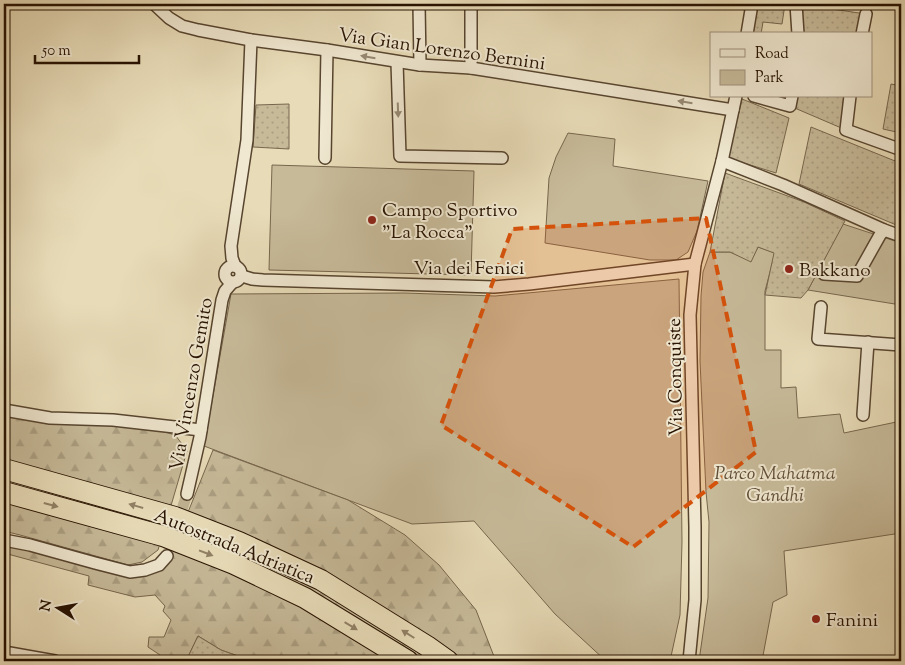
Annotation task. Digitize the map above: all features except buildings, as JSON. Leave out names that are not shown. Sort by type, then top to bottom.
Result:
[{"type":"highway","name":"Autostrada Adriatica","points":[[4,469],[175,517],[240,542],[321,580],[448,661]]},
{"type":"highway","name":"Autostrada Adriatica","points":[[4,492],[163,536],[234,564],[305,598],[408,661]]},
{"type":"street","name":"Via Gian Lorenzo Bernini","points":[[154,4],[169,18],[182,26],[251,40],[420,65],[471,68],[733,110]]},
{"type":"street","points":[[419,4],[420,65]]},
{"type":"street","points":[[471,4],[471,68]]},
{"type":"street","points":[[747,32],[752,4]]},
{"type":"street","points":[[796,4],[798,32]]},
{"type":"street","points":[[862,32],[866,14]]},
{"type":"street","points":[[238,271],[231,253],[231,246],[247,140],[251,40]]},
{"type":"street","points":[[325,158],[327,50]]},
{"type":"street","points":[[397,62],[400,156],[502,158]]},
{"type":"street","name":"Via Conquiste","points":[[689,661],[696,600],[690,315],[695,264],[722,161],[736,98]]},
{"type":"street","points":[[761,98],[790,106],[792,98]]},
{"type":"street","points":[[850,98],[846,130],[898,149]]},
{"type":"street","points":[[722,161],[901,236]]},
{"type":"street","points":[[824,274],[857,276],[884,230]]},
{"type":"street","name":"Via dei Fenici","points":[[238,271],[252,279],[263,280],[494,287],[695,264]]},
{"type":"street","name":"Via Vincenzo Gemito","points":[[188,494],[201,430],[222,300],[225,291],[232,283],[225,278],[225,273],[230,267],[238,271]]},
{"type":"street","points":[[821,307],[818,339],[901,345]]},
{"type":"street","points":[[863,416],[868,342]]},
{"type":"street","points":[[4,410],[50,418],[113,420],[201,430]]},
{"type":"street","points":[[4,540],[30,545],[130,572],[145,570],[159,565],[168,556]]},
{"type":"street","points":[[4,652],[55,661]]},
{"type":"highlighted area","points":[[706,218],[756,452],[633,547],[441,425],[512,229]]},
{"type":"green space","points":[[757,4],[785,4],[782,24],[763,22],[761,32],[752,32]]},
{"type":"green space","points":[[798,4],[866,14],[862,32],[798,32]]},
{"type":"green space","points":[[891,84],[901,86],[901,133],[883,129]]},
{"type":"green space","points":[[792,98],[850,98],[846,130],[790,106]]},
{"type":"green space","points":[[742,99],[789,118],[776,173],[728,158]]},
{"type":"green space","points":[[289,104],[289,149],[253,147],[256,105]]},
{"type":"green space","points":[[811,127],[895,161],[901,136],[901,227],[799,184]]},
{"type":"green space","points":[[568,133],[615,139],[613,166],[708,181],[697,231],[688,252],[676,260],[650,260],[545,243],[549,178],[556,157]]},
{"type":"green space","name":"Campo Sportivo \"La Rocca\"","points":[[272,165],[474,171],[471,275],[269,270]]},
{"type":"green space","points":[[725,173],[804,202],[845,221],[808,290],[801,298],[765,295],[774,253],[758,247],[751,262],[730,252],[710,252]]},
{"type":"green space","points":[[843,224],[901,243],[901,305],[808,290]]},
{"type":"green space","name":"Parco Mahatma Gandhi","points":[[758,247],[775,253],[765,291],[765,350],[781,350],[781,388],[796,387],[798,418],[840,414],[844,433],[901,421],[901,533],[784,551],[787,595],[773,602],[762,661],[699,661],[708,598],[709,522],[700,361],[703,272],[710,252],[730,252],[751,261]]},
{"type":"green space","points":[[679,279],[682,542],[680,615],[670,661],[606,661],[555,614],[474,521],[412,524],[204,446],[231,294],[404,293],[495,296]]},
{"type":"green space","points":[[4,409],[146,423],[176,436],[187,451],[158,550],[142,562],[128,565],[4,531]]},
{"type":"green space","points":[[213,450],[348,500],[405,535],[439,565],[476,610],[495,659],[494,661],[252,661],[221,650],[198,636],[186,661],[169,661],[148,647],[149,637],[164,637],[171,620],[163,611],[165,606],[155,595],[135,597],[88,585],[89,576],[4,553],[4,540],[137,575],[170,557]]},
{"type":"green space","points":[[198,636],[221,650],[252,661],[186,661]]},
{"type":"tunnel","points":[[167,556],[187,494]]},
{"type":"place","name":"Campo Sportivo \"La Rocca\"","points":[[372,220]]},
{"type":"place","name":"Bakkano","points":[[789,269]]},
{"type":"place","name":"Fanini","points":[[816,619]]}]
